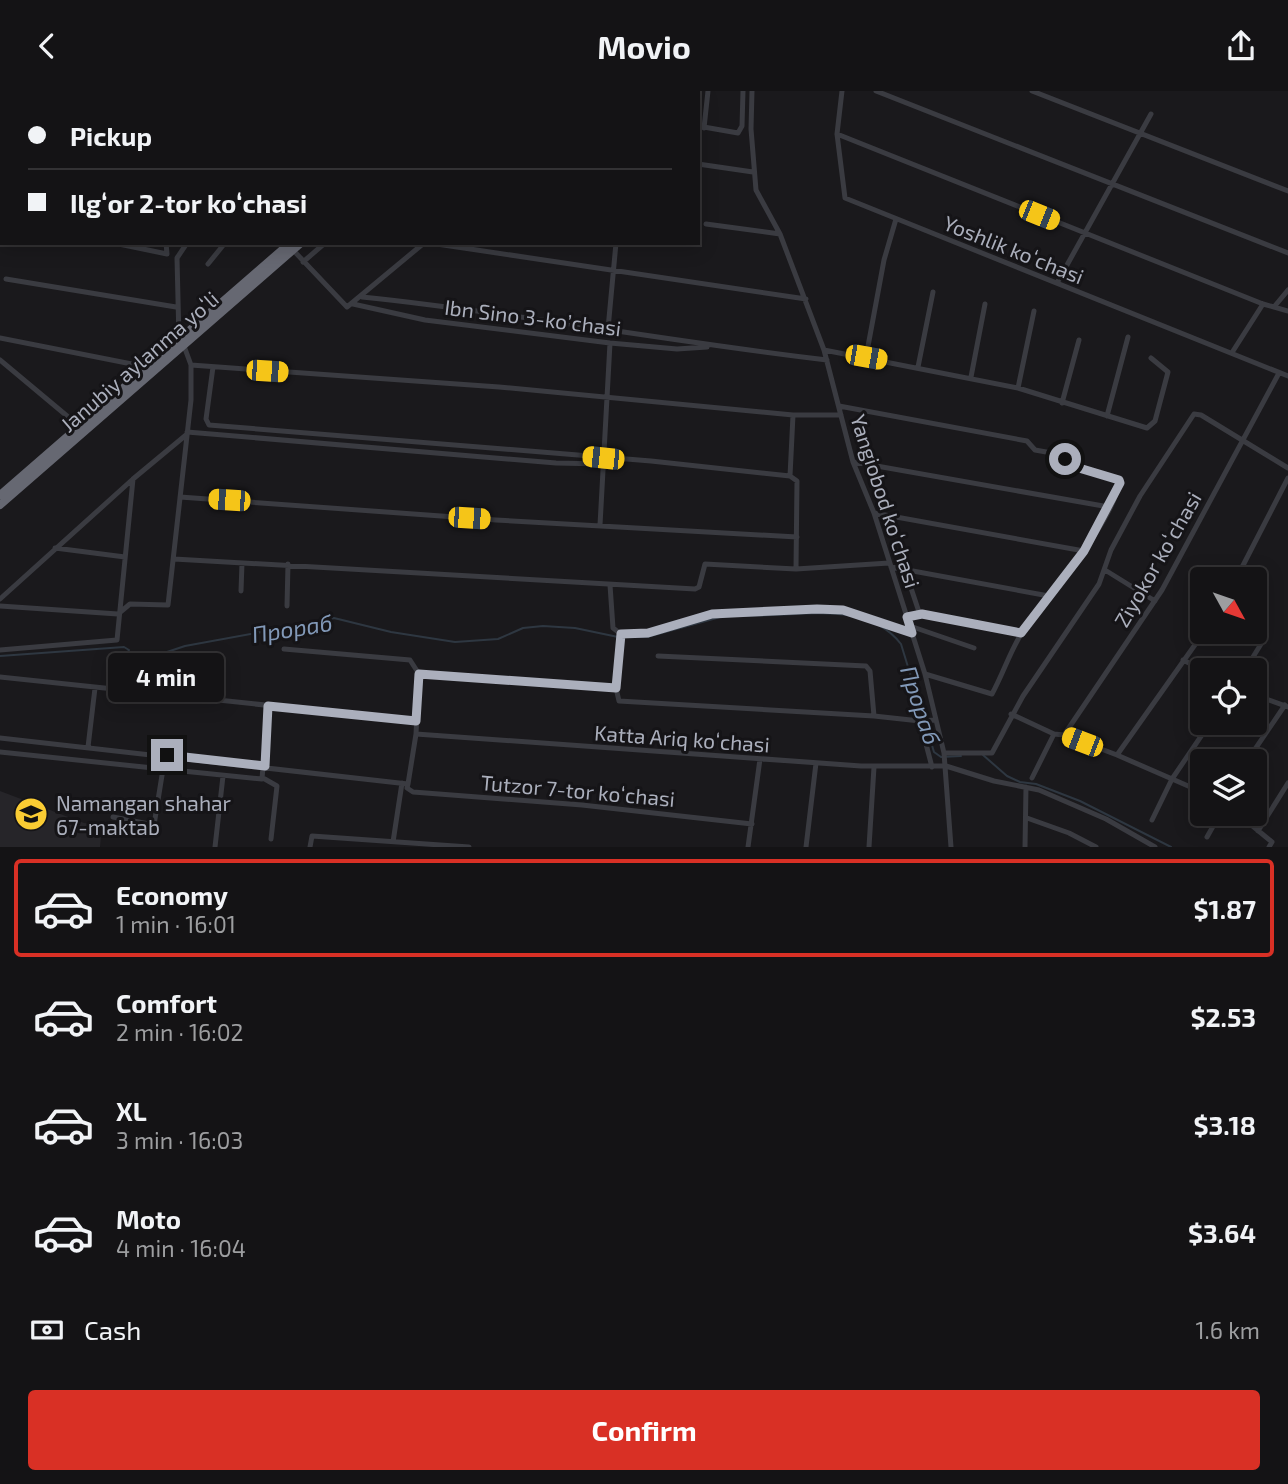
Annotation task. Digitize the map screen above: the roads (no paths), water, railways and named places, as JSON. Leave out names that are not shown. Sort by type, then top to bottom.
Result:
[{"type":"highway","name":"Janubiy aylanma yoʻli","points":[[0,505],[292,247]]},
{"type":"highway","name":"Janubiy aylanma yoʻli","points":[[0,495],[147,367],[181,343]]},
{"type":"street","points":[[708,91],[701,127],[735,134],[740,130],[743,91]]},
{"type":"street","name":"Yangiobod koʻchasi","points":[[752,91],[753,172],[760,200],[780,234],[824,350],[853,462],[874,513],[925,674],[946,766],[951,847]]},
{"type":"street","name":"Yoshlik koʻchasi","points":[[842,91],[837,134],[844,197],[1233,351],[1288,376]]},
{"type":"street","points":[[876,91],[1288,253]]},
{"type":"street","points":[[1032,91],[1288,191]]},
{"type":"street","points":[[1057,283],[1151,114]]},
{"type":"street","name":"Yoshlik koʻchasi","points":[[837,134],[1262,304],[1288,311]]},
{"type":"street","points":[[700,165],[753,172]]},
{"type":"street","points":[[866,357],[884,260],[896,219]]},
{"type":"street","points":[[706,224],[780,234]]},
{"type":"street","points":[[124,245],[177,258]]},
{"type":"street","points":[[166,245],[167,254]]},
{"type":"street","points":[[0,606],[118,614],[130,604],[168,605],[187,434],[191,366],[181,343],[176,307],[177,258],[186,245]]},
{"type":"street","points":[[208,264],[223,245]]},
{"type":"street","points":[[292,247],[303,262],[323,245]]},
{"type":"street","points":[[353,304],[422,245]]},
{"type":"street","points":[[443,245],[806,299]]},
{"type":"street","name":"Ibn Sino 3-koʼchasi","points":[[608,329],[616,245]]},
{"type":"street","name":"Ibn Sino 3-koʼchasi","points":[[303,262],[344,306],[353,304],[425,320],[610,343],[677,348],[710,347]]},
{"type":"street","points":[[5,279],[176,307]]},
{"type":"street","points":[[1274,307],[1288,290]]},
{"type":"street","points":[[918,367],[933,292]]},
{"type":"street","name":"Ibn Sino 3-koʼchasi","points":[[362,297],[608,329],[710,347],[827,360]]},
{"type":"street","points":[[971,377],[985,304]]},
{"type":"street","points":[[1233,351],[1262,304]]},
{"type":"street","points":[[1018,388],[1034,311]]},
{"type":"street","points":[[1107,416],[1128,337]]},
{"type":"street","points":[[0,338],[147,367]]},
{"type":"street","points":[[1062,403],[1079,340]]},
{"type":"street","points":[[600,525],[610,343]]},
{"type":"street","points":[[824,350],[1018,388],[1147,428],[1153,426],[1168,372],[1151,358]]},
{"type":"street","points":[[0,360],[79,426]]},
{"type":"street","points":[[191,366],[499,387],[793,415],[841,415]]},
{"type":"street","points":[[213,367],[206,422],[259,430],[790,476],[797,481],[796,569]]},
{"type":"street","name":"Ziyokor koʻchasi","points":[[1064,735],[1155,601],[1279,373]]},
{"type":"street","points":[[839,406],[1027,441],[1035,450],[1063,455],[1069,465],[1119,480],[1109,507],[1084,551],[1021,633],[989,696],[925,674]]},
{"type":"street","points":[[944,753],[976,751],[989,755],[1011,715],[1105,570],[1111,550],[1140,496],[1194,414],[1201,415],[1288,467]]},
{"type":"street","points":[[790,476],[793,415]]},
{"type":"street","points":[[258,438],[259,430]]},
{"type":"street","points":[[0,599],[187,434],[556,463],[603,461]]},
{"type":"street","points":[[853,462],[1109,507]]},
{"type":"street","points":[[1242,567],[1288,478]]},
{"type":"street","points":[[0,650],[116,640],[133,479]]},
{"type":"street","points":[[180,497],[797,537]]},
{"type":"street","points":[[874,513],[1084,551]]},
{"type":"street","points":[[55,548],[125,557]]},
{"type":"street","points":[[174,559],[698,589],[705,564],[796,569],[890,565],[1049,596]]},
{"type":"street","points":[[241,591],[242,562]]},
{"type":"street","points":[[287,606],[288,564]]},
{"type":"street","points":[[905,570],[917,609],[922,614]]},
{"type":"street","points":[[1105,570],[1155,601]]},
{"type":"street","points":[[610,585],[613,628],[620,636],[616,688],[617,699],[621,701],[874,716],[920,722],[936,720]]},
{"type":"street","points":[[620,636],[648,633],[712,614],[817,609],[843,610],[974,648]]},
{"type":"street","points":[[907,617],[922,614],[1021,633]]},
{"type":"street","points":[[1117,755],[1195,644]]},
{"type":"street","points":[[1252,658],[1261,644]]},
{"type":"street","points":[[284,649],[410,660],[419,674],[416,734],[393,842]]},
{"type":"street","points":[[658,656],[866,666],[870,671],[874,716]]},
{"type":"street","points":[[1182,660],[1190,664]]},
{"type":"street","points":[[419,674],[616,688]]},
{"type":"street","points":[[0,677],[416,721]]},
{"type":"street","points":[[88,747],[95,688]]},
{"type":"street","points":[[1256,749],[1286,706],[1267,699]]},
{"type":"street","points":[[263,778],[268,706]]},
{"type":"street","points":[[1011,715],[1054,734],[1064,735],[1117,755],[1190,787]]},
{"type":"street","points":[[920,722],[932,767]]},
{"type":"street","name":"Katta Ariq koʻchasi","points":[[416,734],[874,767],[946,766],[1039,790],[1106,819],[1155,847]]},
{"type":"street","points":[[1032,778],[1054,734]]},
{"type":"street","points":[[1152,820],[1172,779],[1202,735]]},
{"type":"street","points":[[0,738],[405,783]]},
{"type":"street","points":[[0,752],[263,778],[277,787],[271,839]]},
{"type":"street","points":[[748,847],[760,759]]},
{"type":"street","points":[[806,847],[817,763]]},
{"type":"street","points":[[869,847],[874,767]]},
{"type":"street","points":[[113,817],[154,825],[163,769]]},
{"type":"street","points":[[215,847],[223,775]]},
{"type":"street","name":"Tutzor 7-tor koʻchasi","points":[[405,783],[413,792],[582,805],[752,824]]},
{"type":"street","points":[[1258,831],[1288,783]]},
{"type":"street","points":[[1024,847],[1026,787]]},
{"type":"street","points":[[1027,818],[1069,833],[1096,847]]},
{"type":"street","points":[[1207,837],[1213,826]]},
{"type":"street","points":[[1252,826],[1272,842],[1269,847]]},
{"type":"street","points":[[310,847],[311,836],[469,847]]},
{"type":"street","points":[[356,847],[357,839]]},
{"type":"waterway","name":"Прораб","points":[[737,615],[847,615],[867,620],[885,629],[901,644],[934,752],[941,757],[961,756]]},
{"type":"waterway","name":"Прораб","points":[[0,656],[124,647],[129,650],[126,655],[128,661],[140,661],[185,646],[278,629],[293,631],[334,618],[391,632],[455,642],[498,639],[523,628],[543,626],[575,628],[618,637],[647,637],[724,616]]},
{"type":"waterway","name":"Прораб","points":[[983,755],[1007,776],[1080,801],[1171,847]]},
{"type":"place","name":"Namangan shahar 67-maktab","points":[[31,814]]}]
